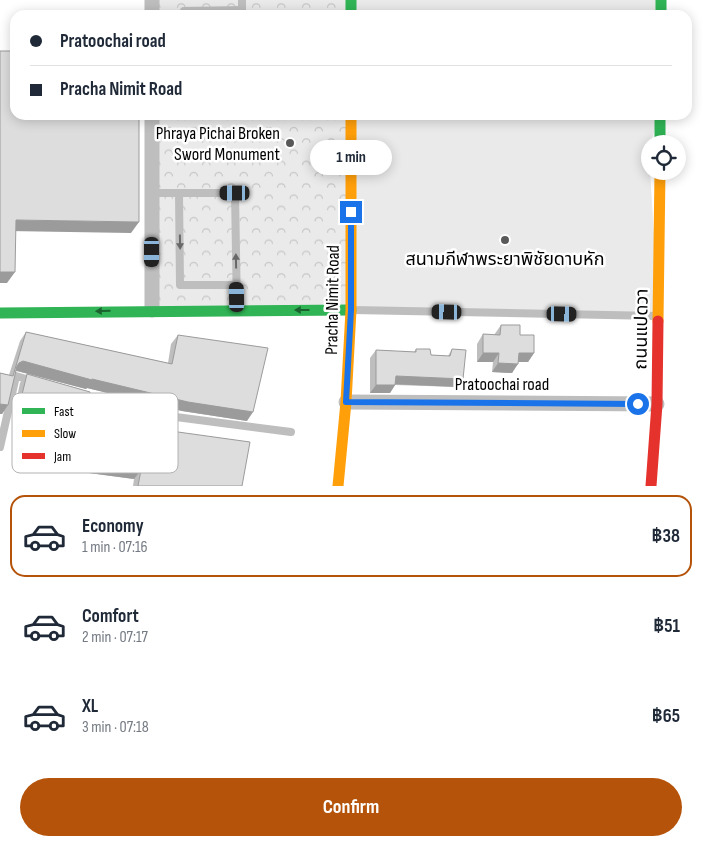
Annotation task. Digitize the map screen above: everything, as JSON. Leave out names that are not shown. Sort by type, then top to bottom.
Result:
[{"type":"street","points":[[152,120],[152,310]]},
{"type":"street","name":"Pracha Nimit Road","points":[[338,486],[346,402],[351,310],[351,120]]},
{"type":"street","points":[[660,120],[660,135]]},
{"type":"street","name":"ถนนแปดวา","points":[[651,486],[657,404],[660,180]]},
{"type":"street","points":[[0,313],[152,310],[351,310]]},
{"type":"street","name":"Pratoochai road","points":[[346,402],[657,404]]},
{"type":"lane","points":[[152,193],[235,193],[237,310]]},
{"type":"lane","points":[[179,193],[180,285],[237,285]]},
{"type":"lane","points":[[351,310],[659,316]]},
{"type":"lane","points":[[12,393],[16,376],[44,384]]},
{"type":"lane","points":[[71,391],[78,393]]},
{"type":"lane","points":[[0,447],[12,394]]},
{"type":"lane","points":[[178,417],[292,432]]},
{"type":"green space","points":[[152,0],[351,0],[351,10],[152,10]]},
{"type":"green space","points":[[351,0],[661,0],[661,10],[351,10]]},
{"type":"green space","points":[[152,120],[351,120],[351,310],[152,310]]},
{"type":"green space","name":"สนามกีฬาพระยาพิชัยดาบหัก","points":[[351,120],[658,120],[653,135],[641,135],[641,180],[651,180],[659,316],[351,310]]},
{"type":"building","points":[[0,51],[10,51],[10,120],[139,120],[139,222],[16,220],[15,272],[0,272]]},
{"type":"building","points":[[501,325],[520,325],[520,335],[534,335],[534,353],[519,353],[518,364],[498,363],[499,353],[483,353],[483,334],[500,335]]},
{"type":"building","points":[[26,332],[172,364],[178,335],[268,348],[253,412],[188,402],[178,400],[178,393],[150,393],[92,380],[23,361],[17,366],[8,405],[0,404],[0,373],[13,376]]},
{"type":"building","points":[[416,349],[430,349],[431,355],[450,356],[452,349],[466,350],[463,379],[396,376],[395,385],[376,385],[376,350],[416,352]]},
{"type":"building","points":[[27,374],[90,392],[90,393],[22,393]]},
{"type":"building","points":[[178,432],[250,442],[242,486],[138,486],[140,473],[178,473]]},
{"type":"traffic: fast","points":[[351,0],[351,10]]},
{"type":"traffic: fast","points":[[661,0],[661,10]]},
{"type":"traffic: fast","points":[[660,120],[660,135]]},
{"type":"traffic: fast","points":[[0,313],[351,310]]},
{"type":"traffic: slow","points":[[338,486],[346,402],[351,310],[351,120]]},
{"type":"traffic: slow","points":[[658,321],[660,180]]},
{"type":"traffic: jam","points":[[651,486],[657,404],[658,321]]},
{"type":"place","name":"Phraya Pichai Broken Sword Monument","points":[[290,143]]},
{"type":"place","name":"สนามกีฬาพระยาพิชัยดาบหัก","points":[[505,240]]},
{"type":"route","points":[[351,212],[351,310],[346,402],[638,404]]}]
